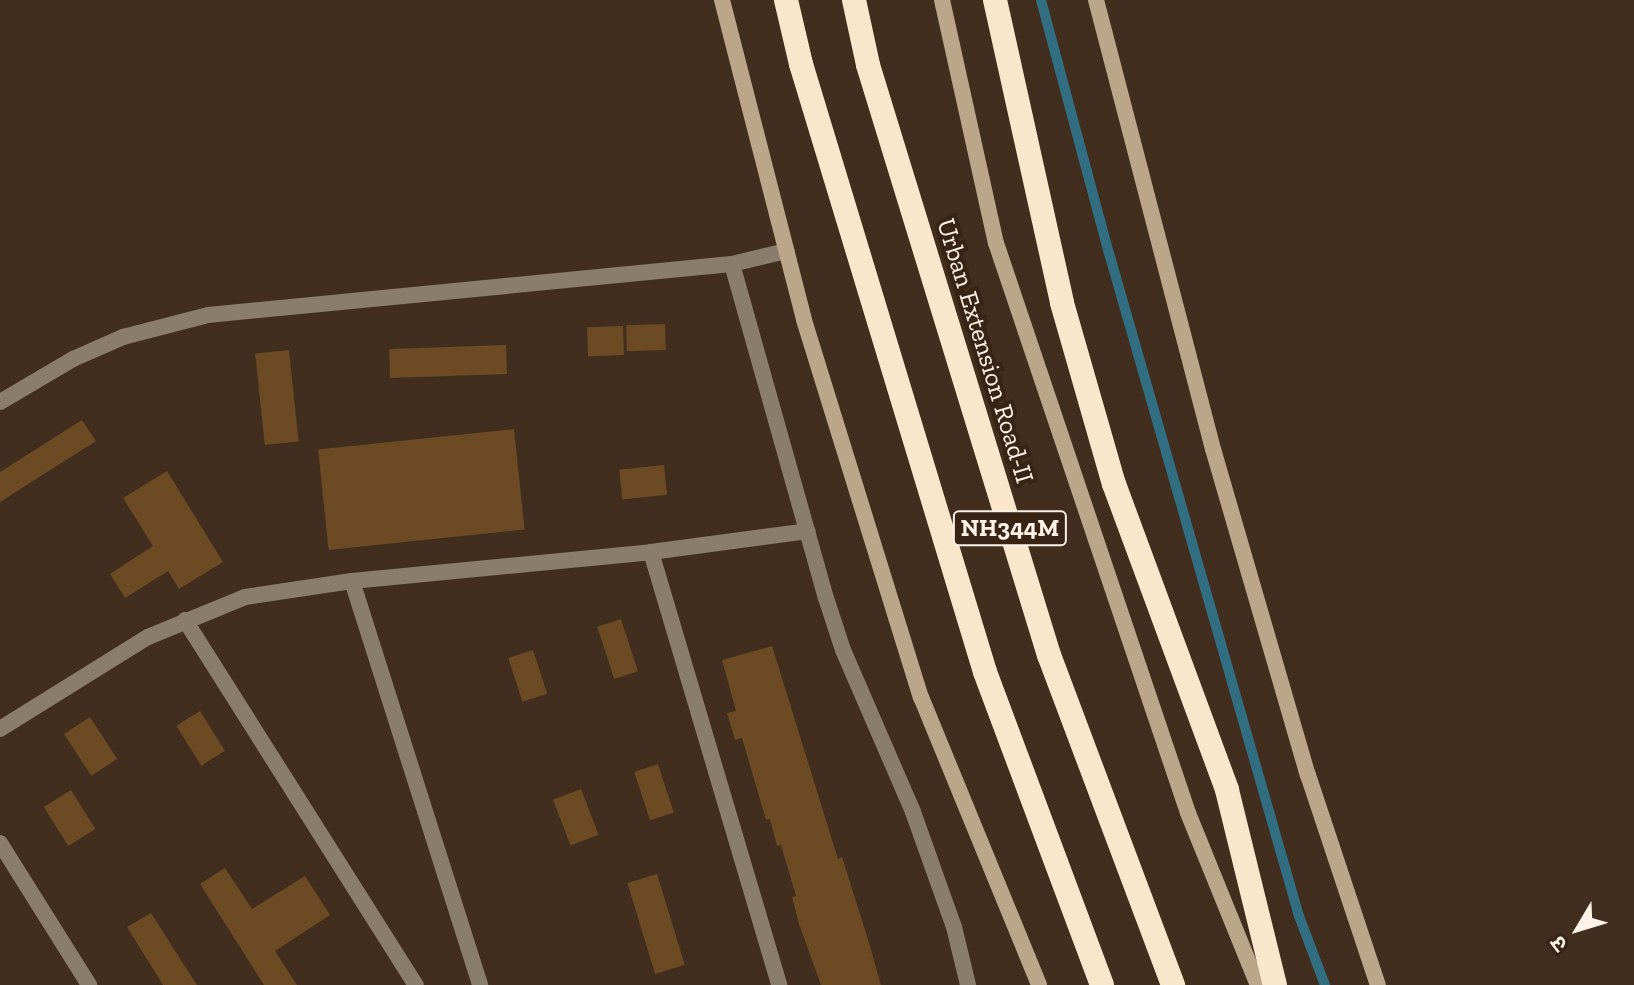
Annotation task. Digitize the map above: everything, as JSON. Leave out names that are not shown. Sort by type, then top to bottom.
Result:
[{"type":"highway","name":"NH344M","points":[[786,0],[801,64],[985,672],[1102,985]]},
{"type":"highway","name":"Urban Extension Road-II","points":[[854,0],[868,65],[1049,655],[1173,985]]},
{"type":"highway","points":[[995,0],[1062,303],[1114,484],[1227,790],[1275,985]]},
{"type":"street","points":[[722,0],[786,251],[921,697],[1039,985]]},
{"type":"street","points":[[942,0],[996,243],[1188,813],[1258,985]]},
{"type":"street","points":[[1096,0],[1217,464],[1308,775],[1378,985]]},
{"type":"street","points":[[0,402],[73,359],[123,337],[208,315],[732,264],[786,251]]},
{"type":"street","points":[[732,264],[843,650],[913,812],[942,891],[968,985]]},
{"type":"street","points":[[0,729],[98,664],[185,620],[245,597],[352,581],[651,552],[808,531]]},
{"type":"street","points":[[651,552],[779,985]]},
{"type":"street","points":[[352,581],[480,985]]},
{"type":"street","points":[[185,620],[416,985]]},
{"type":"street","points":[[0,843],[89,985]]},
{"type":"building","points":[[665,324],[666,350],[627,351],[626,325]]},
{"type":"building","points":[[623,326],[624,355],[588,356],[587,327]]},
{"type":"building","points":[[506,345],[507,374],[390,378],[389,349]]},
{"type":"building","points":[[289,350],[299,441],[265,445],[255,354]]},
{"type":"building","points":[[82,420],[96,441],[0,502],[0,472]]},
{"type":"building","points":[[514,429],[525,529],[329,550],[318,450]]},
{"type":"building","points":[[664,465],[667,495],[622,500],[619,470]]},
{"type":"building","points":[[167,471],[223,562],[179,589],[168,571],[125,598],[110,574],[153,546],[123,498]]},
{"type":"building","points":[[621,619],[638,671],[614,679],[597,627]]},
{"type":"building","points":[[772,646],[881,985],[821,985],[799,924],[792,897],[796,896],[781,845],[777,846],[770,819],[766,820],[742,738],[735,740],[727,713],[736,711],[722,660]]},
{"type":"building","points":[[533,650],[547,694],[522,702],[508,658]]},
{"type":"building","points":[[200,711],[225,751],[201,766],[176,726]]},
{"type":"building","points":[[90,717],[117,759],[91,776],[64,734]]},
{"type":"building","points":[[658,764],[674,813],[650,820],[634,772]]},
{"type":"building","points":[[581,789],[599,835],[571,845],[553,800]]},
{"type":"building","points":[[71,790],[95,829],[68,846],[44,807]]},
{"type":"building","points":[[225,868],[252,909],[305,876],[330,915],[275,951],[297,985],[264,985],[200,884]]},
{"type":"building","points":[[657,874],[685,965],[655,974],[627,883]]},
{"type":"building","points":[[151,913],[197,985],[163,985],[127,927]]},
{"type":"waterway","points":[[1041,0],[1109,253],[1299,916],[1325,985]]}]
